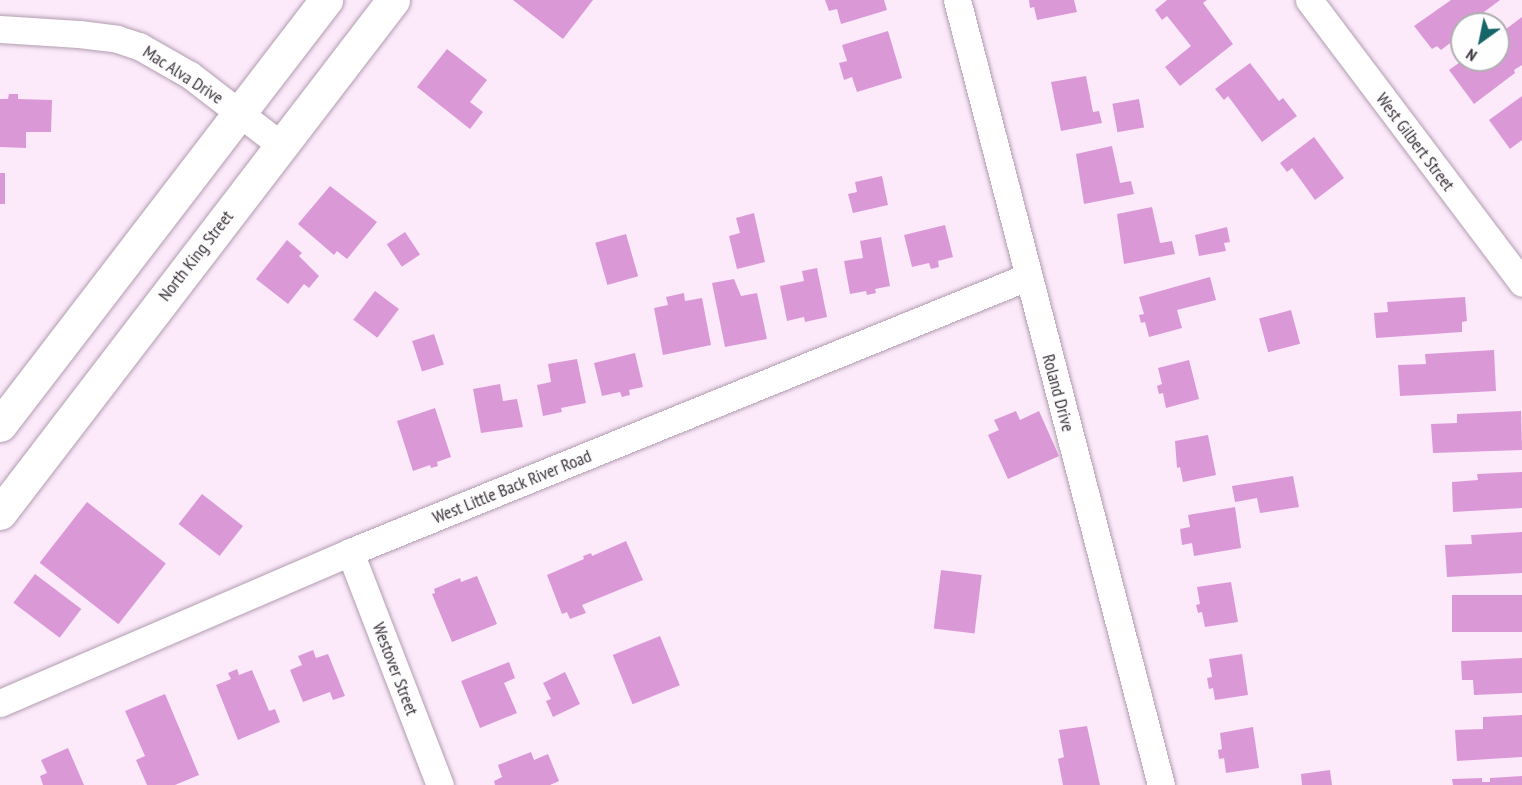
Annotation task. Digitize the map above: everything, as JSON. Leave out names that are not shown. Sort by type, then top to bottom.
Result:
[{"type":"main road","points":[[0,425],[326,0]]},
{"type":"main road","name":"North King Street","points":[[0,513],[393,0]]},
{"type":"street","name":"Roland Drive","points":[[957,0],[1027,277],[1161,785]]},
{"type":"street","name":"West Gilbert Street","points":[[1309,0],[1522,284]]},
{"type":"street","name":"Mac Alva Drive","points":[[0,29],[79,34],[117,39],[139,46],[190,75],[282,146]]},
{"type":"street","name":"West Little Back River Road","points":[[0,703],[350,552],[1027,277]]},
{"type":"street","name":"Westover Street","points":[[350,552],[440,785]]},
{"type":"building","points":[[513,0],[593,0],[563,39]]},
{"type":"building","points":[[825,0],[884,0],[887,10],[841,24],[837,9],[829,11]]},
{"type":"building","points":[[1029,0],[1074,0],[1077,12],[1037,20],[1034,7],[1030,8]]},
{"type":"building","points":[[1167,0],[1207,0],[1203,3],[1233,44],[1180,86],[1165,67],[1191,46],[1167,16],[1162,20],[1155,10]]},
{"type":"building","points":[[1451,0],[1500,0],[1484,12],[1450,12],[1450,43],[1441,50],[1437,46],[1432,49],[1414,26]]},
{"type":"building","points":[[1522,17],[1522,65],[1474,104],[1450,72],[1510,72],[1510,26]]},
{"type":"building","points":[[888,31],[902,78],[857,92],[852,77],[844,80],[839,63],[847,61],[842,45]]},
{"type":"building","points":[[447,49],[487,80],[470,102],[483,112],[470,129],[417,87]]},
{"type":"building","points":[[1250,63],[1279,101],[1283,98],[1297,116],[1262,142],[1228,96],[1224,100],[1215,89]]},
{"type":"building","points":[[1086,76],[1093,112],[1099,111],[1102,123],[1061,131],[1051,82]]},
{"type":"building","points":[[9,94],[18,94],[18,99],[52,100],[51,132],[26,132],[26,148],[0,147],[0,99],[8,99]]},
{"type":"building","points":[[1522,96],[1522,140],[1510,149],[1489,120]]},
{"type":"building","points":[[1139,99],[1144,128],[1117,132],[1112,104]]},
{"type":"building","points":[[1314,137],[1344,178],[1315,200],[1292,168],[1287,172],[1280,163]]},
{"type":"building","points":[[1112,146],[1120,183],[1131,181],[1134,194],[1084,204],[1076,154]]},
{"type":"building","points":[[0,173],[5,173],[5,204],[0,204]]},
{"type":"building","points":[[882,176],[888,205],[853,213],[848,194],[857,192],[855,182]]},
{"type":"building","points":[[330,186],[377,222],[347,259],[337,251],[334,255],[298,224]]},
{"type":"building","points":[[1152,207],[1160,243],[1172,241],[1175,254],[1124,264],[1117,214]]},
{"type":"building","points":[[754,213],[765,262],[737,269],[729,236],[740,233],[736,218]]},
{"type":"building","points":[[945,225],[953,257],[938,261],[939,267],[931,269],[929,263],[912,267],[904,235]]},
{"type":"building","points":[[1227,227],[1230,242],[1224,243],[1226,251],[1199,256],[1195,235]]},
{"type":"building","points":[[405,232],[420,254],[402,267],[387,244]]},
{"type":"building","points":[[626,234],[638,276],[607,285],[595,243]]},
{"type":"building","points":[[881,237],[890,286],[875,289],[876,293],[867,295],[866,291],[850,294],[844,261],[863,258],[860,241]]},
{"type":"building","points":[[287,240],[302,253],[299,256],[319,276],[309,288],[304,284],[288,304],[256,279]]},
{"type":"building","points":[[817,268],[827,317],[805,322],[804,317],[787,321],[780,286],[804,281],[802,271]]},
{"type":"building","points":[[1210,277],[1216,300],[1177,310],[1182,328],[1149,337],[1145,322],[1141,323],[1139,315],[1144,314],[1139,297]]},
{"type":"building","points":[[734,279],[741,296],[757,293],[767,339],[725,347],[712,283]]},
{"type":"building","points":[[375,291],[399,309],[377,338],[353,320]]},
{"type":"building","points":[[684,293],[685,301],[702,298],[711,345],[663,355],[654,308],[668,305],[666,297]]},
{"type":"building","points":[[1465,297],[1467,321],[1462,322],[1462,332],[1376,338],[1374,313],[1388,312],[1387,302]]},
{"type":"building","points":[[1291,310],[1300,344],[1268,352],[1259,319]]},
{"type":"building","points":[[434,334],[444,364],[422,372],[412,341]]},
{"type":"building","points":[[1494,350],[1496,391],[1400,396],[1398,365],[1426,364],[1425,354]]},
{"type":"building","points":[[635,353],[643,387],[629,390],[630,395],[622,397],[620,392],[602,396],[594,363]]},
{"type":"building","points":[[577,359],[586,403],[561,408],[562,412],[543,416],[537,385],[551,382],[548,364]]},
{"type":"building","points":[[1189,360],[1199,399],[1166,408],[1163,393],[1159,394],[1157,386],[1162,384],[1158,368]]},
{"type":"building","points":[[500,384],[503,401],[517,399],[523,427],[481,433],[473,389]]},
{"type":"building","points":[[435,408],[451,457],[437,462],[438,466],[431,468],[430,465],[413,471],[397,421]]},
{"type":"building","points":[[1016,411],[1020,420],[1039,411],[1059,456],[1008,479],[988,435],[999,430],[994,420]]},
{"type":"building","points":[[1521,411],[1522,450],[1433,453],[1431,424],[1457,423],[1457,414]]},
{"type":"building","points":[[1208,435],[1216,475],[1183,482],[1180,467],[1177,468],[1175,441]]},
{"type":"building","points":[[1522,472],[1522,508],[1453,512],[1452,482],[1478,480],[1477,474]]},
{"type":"building","points":[[1293,476],[1299,507],[1260,513],[1257,498],[1235,502],[1232,486]]},
{"type":"building","points":[[202,494],[243,526],[220,556],[179,524]]},
{"type":"building","points":[[87,502],[166,564],[118,624],[40,563]]},
{"type":"building","points":[[1235,507],[1241,548],[1194,556],[1192,543],[1182,545],[1180,529],[1190,527],[1188,515]]},
{"type":"building","points":[[1522,532],[1522,573],[1447,577],[1445,545],[1472,544],[1471,535]]},
{"type":"building","points":[[626,541],[643,580],[582,605],[586,613],[570,619],[567,612],[562,614],[547,575],[584,559],[583,556],[591,553],[592,556]]},
{"type":"building","points":[[941,570],[982,575],[975,634],[934,629]]},
{"type":"building","points":[[35,574],[81,609],[60,638],[13,603]]},
{"type":"building","points":[[477,576],[497,624],[452,642],[432,594],[435,593],[434,589],[460,578],[461,582]]},
{"type":"building","points":[[1231,582],[1238,622],[1205,627],[1202,612],[1198,613],[1196,605],[1200,604],[1197,587]]},
{"type":"building","points":[[1452,595],[1522,595],[1522,632],[1452,632]]},
{"type":"building","points":[[660,636],[680,685],[633,704],[613,655]]},
{"type":"building","points":[[313,650],[316,658],[328,654],[345,696],[333,700],[330,692],[303,702],[290,670],[302,665],[298,656]]},
{"type":"building","points":[[1242,654],[1248,695],[1215,700],[1213,688],[1209,689],[1207,678],[1212,677],[1209,659]]},
{"type":"building","points":[[1522,658],[1522,693],[1474,695],[1473,680],[1462,680],[1461,661]]},
{"type":"building","points":[[509,662],[515,678],[504,683],[517,713],[480,728],[461,681]]},
{"type":"building","points":[[237,669],[239,675],[252,670],[269,711],[275,709],[280,722],[238,740],[216,685],[231,679],[228,673]]},
{"type":"building","points":[[565,672],[580,704],[553,717],[546,701],[551,699],[543,683]]},
{"type":"building","points":[[165,694],[199,775],[175,785],[147,785],[136,760],[145,756],[125,711]]},
{"type":"building","points":[[1522,715],[1522,757],[1457,761],[1455,730],[1483,729],[1483,717]]},
{"type":"building","points":[[1087,726],[1100,785],[1063,785],[1058,759],[1064,757],[1059,730]]},
{"type":"building","points":[[1253,727],[1259,768],[1226,773],[1224,758],[1219,759],[1218,750],[1222,749],[1220,733]]},
{"type":"building","points":[[68,748],[84,785],[43,785],[40,776],[47,773],[41,760]]},
{"type":"building","points":[[531,752],[534,760],[548,754],[559,781],[550,785],[495,785],[494,781],[502,777],[498,765]]},
{"type":"building","points":[[1330,770],[1332,785],[1302,785],[1301,774]]},
{"type":"building","points":[[1522,776],[1522,785],[1453,785],[1452,779],[1482,778],[1482,782],[1490,782],[1490,778]]}]
